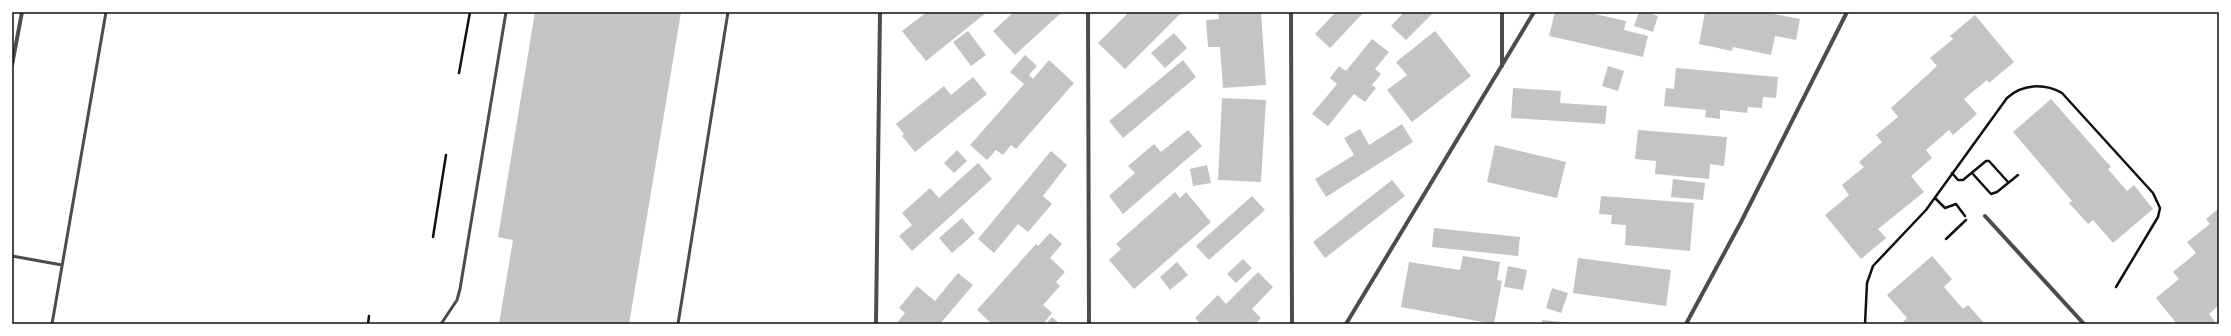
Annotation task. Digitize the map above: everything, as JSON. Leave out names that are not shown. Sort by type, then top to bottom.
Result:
[{"type":"street","points":[[12,65],[22,12]]},
{"type":"street","points":[[876,324],[880,12]]},
{"type":"street","points":[[1088,12],[1089,324]]},
{"type":"street","points":[[1291,12],[1292,324]]},
{"type":"street","points":[[1502,12],[1502,66]]},
{"type":"street","points":[[1346,324],[1534,12]]},
{"type":"street","points":[[1686,324],[1742,222],[1847,12]]},
{"type":"street","points":[[1985,216],[2084,324]]},
{"type":"lane","points":[[52,324],[106,12]]},
{"type":"lane","points":[[441,324],[457,300],[460,289],[506,12]]},
{"type":"lane","points":[[678,324],[728,12]]},
{"type":"lane","points":[[12,256],[62,265]]},
{"type":"path","points":[[460,72],[470,12]]},
{"type":"path","points":[[1865,324],[1867,283],[1873,266],[1907,232],[1935,198],[2007,98],[2020,88],[2033,86],[2054,88],[2062,92],[2153,193],[2160,208],[2158,217],[2116,287]]},
{"type":"path","points":[[433,237],[446,155]]},
{"type":"path","points":[[1952,173],[1960,180],[1972,173],[1986,161],[1989,161],[2008,182]]},
{"type":"path","points":[[1972,173],[1991,194],[1994,194],[2018,175]]},
{"type":"path","points":[[1935,198],[1945,208],[1956,204],[1966,219],[1946,239]]},
{"type":"path","points":[[368,324],[369,316]]},
{"type":"building","points":[[535,12],[681,12],[629,324],[499,324],[513,240],[498,237]]},
{"type":"building","points":[[927,12],[987,12],[926,61],[902,31]]},
{"type":"building","points":[[1014,12],[1062,12],[1015,55],[993,31]]},
{"type":"building","points":[[1129,12],[1182,12],[1125,69],[1098,43]]},
{"type":"building","points":[[1218,12],[1261,12],[1266,85],[1223,88],[1220,47],[1208,47],[1206,20],[1219,19]]},
{"type":"building","points":[[1336,12],[1364,12],[1330,48],[1315,34]]},
{"type":"building","points":[[1404,12],[1434,12],[1406,40],[1391,26]]},
{"type":"building","points":[[1555,12],[1586,12],[1626,21],[1624,30],[1648,36],[1643,57],[1549,36]]},
{"type":"building","points":[[1639,12],[1647,12],[1658,16],[1653,32],[1634,26]]},
{"type":"building","points":[[1705,12],[1764,12],[1800,19],[1796,40],[1775,36],[1771,55],[1733,47],[1732,51],[1699,44]]},
{"type":"building","points":[[1975,15],[2014,62],[1989,83],[1987,80],[1964,99],[1977,114],[1953,135],[1949,130],[1926,150],[1932,158],[1911,176],[1924,192],[1878,229],[1886,238],[1861,259],[1825,215],[1849,195],[1842,185],[1864,167],[1859,162],[1882,142],[1876,135],[1898,117],[1891,108],[1937,66],[1930,58],[1953,39],[1950,36]]},
{"type":"building","points":[[968,31],[986,55],[971,66],[953,42]]},
{"type":"building","points":[[1435,31],[1471,76],[1412,122],[1387,90],[1407,75],[1396,62]]},
{"type":"building","points":[[1174,33],[1187,48],[1165,68],[1151,53]]},
{"type":"building","points":[[1372,39],[1389,52],[1375,69],[1381,74],[1372,85],[1376,88],[1365,102],[1354,94],[1328,126],[1312,114],[1337,84],[1330,78],[1339,66],[1346,71]]},
{"type":"building","points":[[1025,55],[1037,66],[1029,75],[1033,79],[1049,60],[1074,83],[1016,149],[1011,145],[1003,155],[996,150],[987,160],[970,145],[1024,84],[1010,72]]},
{"type":"building","points":[[1183,60],[1196,77],[1123,138],[1109,121]]},
{"type":"building","points":[[1608,66],[1624,71],[1618,91],[1602,86]]},
{"type":"building","points":[[1676,68],[1778,77],[1776,98],[1763,97],[1762,108],[1748,107],[1747,113],[1720,110],[1720,119],[1705,117],[1706,110],[1664,106],[1666,88],[1674,89]]},
{"type":"building","points":[[973,77],[987,94],[915,152],[902,136],[904,134],[896,124],[944,86],[951,95]]},
{"type":"building","points":[[1513,88],[1561,91],[1560,103],[1607,106],[1605,124],[1511,118]]},
{"type":"building","points":[[1222,98],[1266,100],[1261,182],[1218,180]]},
{"type":"building","points":[[2051,99],[2111,167],[2108,169],[2127,191],[2134,185],[2153,209],[2113,243],[2093,220],[2088,224],[2069,203],[2072,201],[2013,132]]},
{"type":"building","points":[[1402,124],[1413,142],[1326,197],[1315,179],[1354,155],[1344,138],[1360,129],[1369,145]]},
{"type":"building","points":[[1188,130],[1202,146],[1123,214],[1109,196],[1135,173],[1128,166],[1154,144],[1161,152]]},
{"type":"building","points":[[1638,130],[1727,137],[1724,166],[1710,164],[1709,179],[1655,174],[1656,161],[1635,159]]},
{"type":"building","points":[[1495,145],[1566,162],[1557,198],[1487,182]]},
{"type":"building","points":[[957,150],[967,161],[954,173],[944,163]]},
{"type":"building","points":[[1051,151],[1067,165],[1043,196],[1052,204],[1028,232],[1018,224],[994,253],[978,239]]},
{"type":"building","points":[[978,163],[992,179],[912,251],[899,236],[912,225],[902,213],[930,188],[939,198]]},
{"type":"building","points":[[1207,165],[1211,183],[1193,186],[1190,169]]},
{"type":"building","points":[[1673,179],[1705,183],[1703,200],[1671,197]]},
{"type":"building","points":[[1392,180],[1405,196],[1325,258],[1313,242]]},
{"type":"building","points":[[1175,192],[1180,198],[1186,192],[1211,222],[1134,289],[1109,260],[1121,249],[1116,244]]},
{"type":"building","points":[[1252,196],[1265,210],[1209,260],[1196,246]]},
{"type":"building","points":[[1601,196],[1694,203],[1690,251],[1625,245],[1626,225],[1611,224],[1612,215],[1599,214]]},
{"type":"building","points":[[2219,208],[2219,305],[2209,314],[2216,323],[2177,324],[2156,298],[2179,279],[2173,272],[2196,253],[2187,242],[2210,224],[2206,219]]},
{"type":"building","points":[[962,218],[975,233],[952,253],[939,238]]},
{"type":"building","points":[[1434,228],[1520,237],[1518,256],[1432,247]]},
{"type":"building","points":[[1050,233],[1062,244],[1050,258],[1065,272],[1056,282],[1060,286],[1043,305],[1052,313],[1043,324],[992,324],[977,310],[1036,244],[1038,246]]},
{"type":"building","points":[[1463,256],[1500,262],[1497,280],[1502,281],[1494,324],[1401,307],[1409,262],[1460,270]]},
{"type":"building","points":[[1932,256],[1952,279],[1944,287],[1963,309],[1968,305],[1985,324],[1902,323],[1907,318],[1887,295]]},
{"type":"building","points":[[1578,258],[1671,270],[1666,306],[1573,293]]},
{"type":"building","points":[[1243,259],[1252,268],[1236,283],[1227,274]]},
{"type":"building","points":[[1177,262],[1188,275],[1170,290],[1160,277]]},
{"type":"building","points":[[1508,266],[1527,270],[1523,290],[1504,287]]},
{"type":"building","points":[[1258,272],[1273,287],[1252,309],[1261,318],[1255,324],[1201,324],[1195,318],[1218,295],[1226,304]]},
{"type":"building","points":[[958,273],[973,285],[940,324],[896,324],[905,313],[899,308],[917,286],[935,301]]},
{"type":"building","points":[[1552,288],[1568,293],[1561,313],[1546,308]]},
{"type":"building","points":[[1052,317],[1060,324],[1046,324]]},
{"type":"building","points":[[1542,320],[1572,323],[1572,324],[1542,324]]}]
